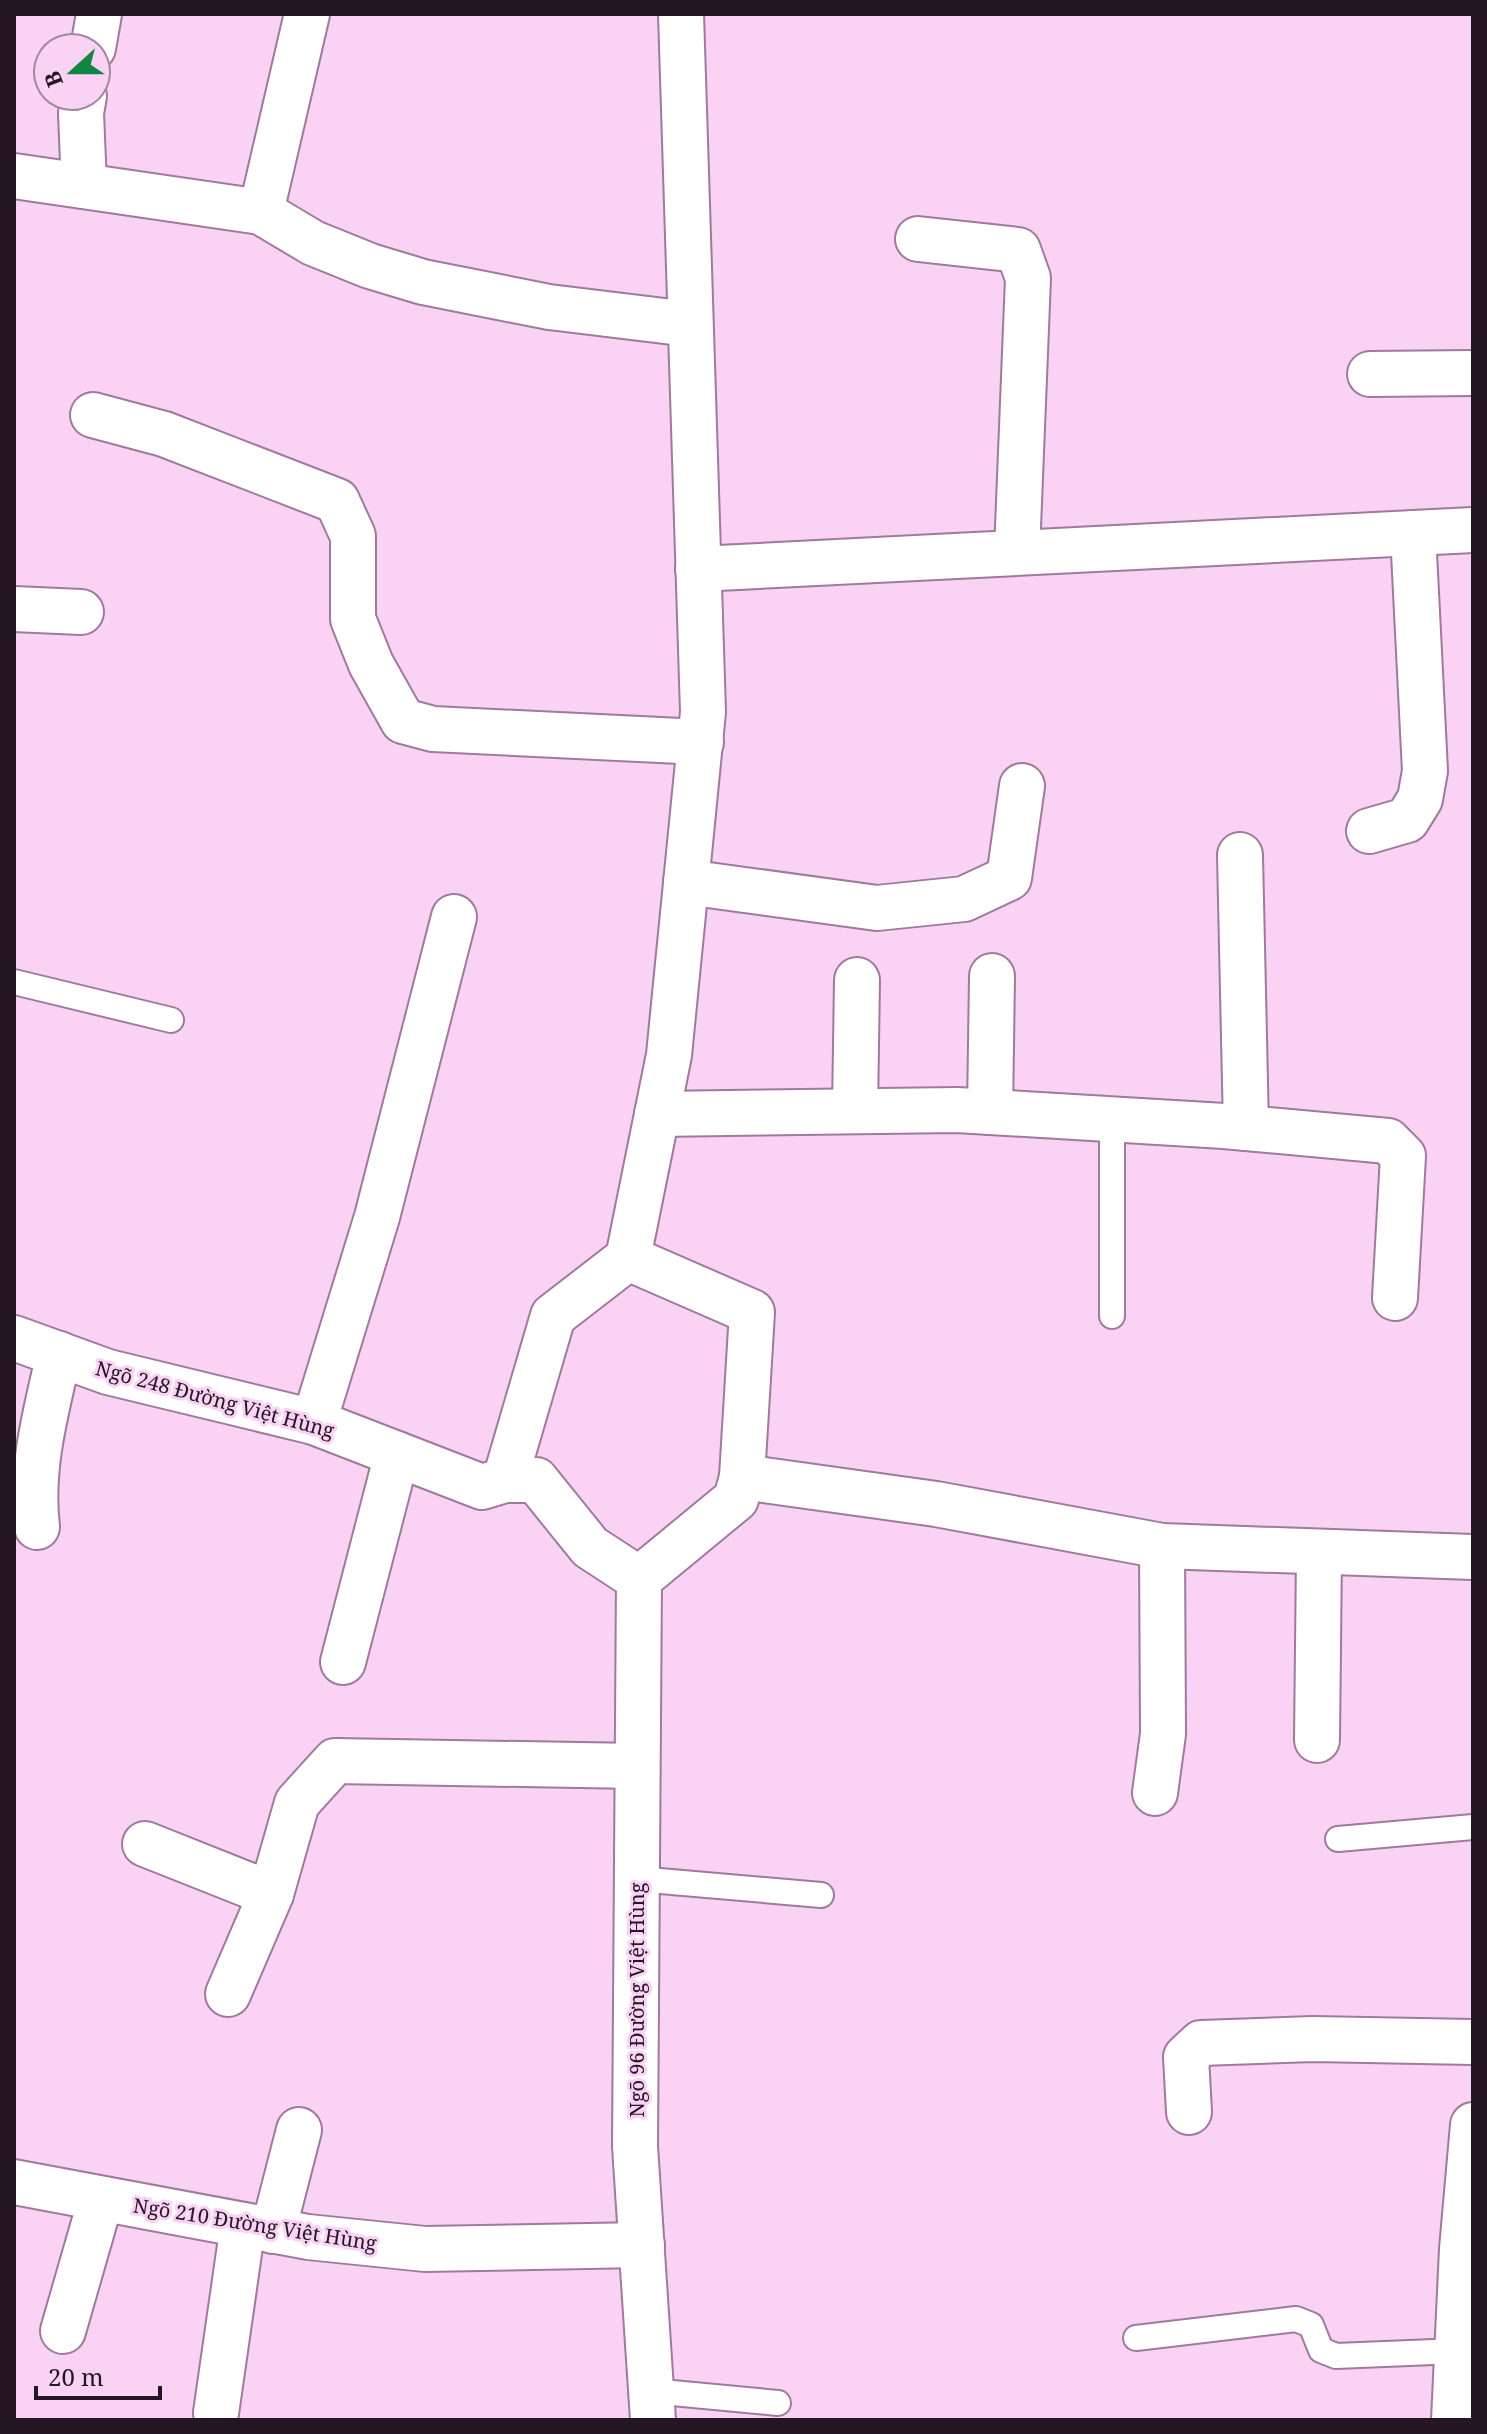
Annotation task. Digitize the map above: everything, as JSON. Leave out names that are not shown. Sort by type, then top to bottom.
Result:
[{"type":"street","points":[[261,212],[307,14]]},
{"type":"street","points":[[505,1480],[553,1316],[628,1258],[669,1055],[703,712],[681,14]]},
{"type":"street","points":[[81,112],[84,186]]},
{"type":"street","points":[[14,176],[261,212],[313,243],[370,266],[423,282],[549,307],[689,324]]},
{"type":"street","points":[[918,239],[1018,250],[1028,278],[1017,552]]},
{"type":"street","points":[[1370,374],[1473,373]]},
{"type":"street","points":[[93,415],[164,434],[337,501],[353,536],[353,619],[371,664],[403,721],[433,729],[701,742]]},
{"type":"street","points":[[698,569],[1473,530]]},
{"type":"street","points":[[1369,831],[1407,820],[1420,799],[1425,771],[1413,533]]},
{"type":"street","points":[[14,609],[81,612]]},
{"type":"street","points":[[686,882],[877,908],[964,899],[1009,878],[1022,786]]},
{"type":"street","points":[[1240,855],[1246,1128]]},
{"type":"street","points":[[314,1422],[377,1217],[454,917]]},
{"type":"street","points":[[990,1112],[992,976]]},
{"type":"street","points":[[855,1111],[857,980]]},
{"type":"street","points":[[657,1114],[990,1112],[1246,1128],[1388,1141],[1403,1156],[1395,1298]]},
{"type":"street","points":[[628,1258],[752,1312],[742,1477],[736,1499],[639,1579]]},
{"type":"street","name":"Ngõ 248 Đường Việt Hùng","points":[[14,1338],[108,1372],[314,1422],[482,1487],[505,1480],[536,1480],[590,1547],[639,1579]]},
{"type":"street","points":[[37,1527],[33,1494],[36,1456],[59,1354]]},
{"type":"street","points":[[343,1662],[397,1454]]},
{"type":"street","points":[[742,1477],[936,1504],[1162,1546],[1473,1557]]},
{"type":"street","points":[[1155,1793],[1163,1734],[1162,1546]]},
{"type":"street","points":[[1317,1740],[1319,1553]]},
{"type":"street","name":"Ngõ 96 Đường Việt Hùng","points":[[639,1579],[635,2146],[652,2405]]},
{"type":"street","points":[[228,1994],[271,1894],[297,1803],[335,1761],[637,1766]]},
{"type":"street","points":[[145,1844],[271,1894]]},
{"type":"street","points":[[1189,2112],[1186,2057],[1201,2043],[1313,2039],[1473,2042]]},
{"type":"street","points":[[1454,2420],[1468,2249],[1473,2125]]},
{"type":"street","points":[[216,2413],[258,2228],[299,2130]]},
{"type":"street","name":"Ngõ 210 Đường Việt Hùng","points":[[14,2182],[258,2228],[425,2249],[642,2245]]},
{"type":"street","points":[[63,2331],[101,2199]]},
{"type":"lane","points":[[14,982],[171,1020]]},
{"type":"lane","points":[[1112,1119],[1112,1316]]},
{"type":"lane","points":[[1338,1839],[1473,1827]]},
{"type":"lane","points":[[637,1879],[821,1895]]},
{"type":"lane","points":[[1136,2338],[1296,2319],[1311,2325],[1321,2350],[1336,2356],[1458,2351]]},
{"type":"lane","points":[[652,2405],[778,2403]]}]
